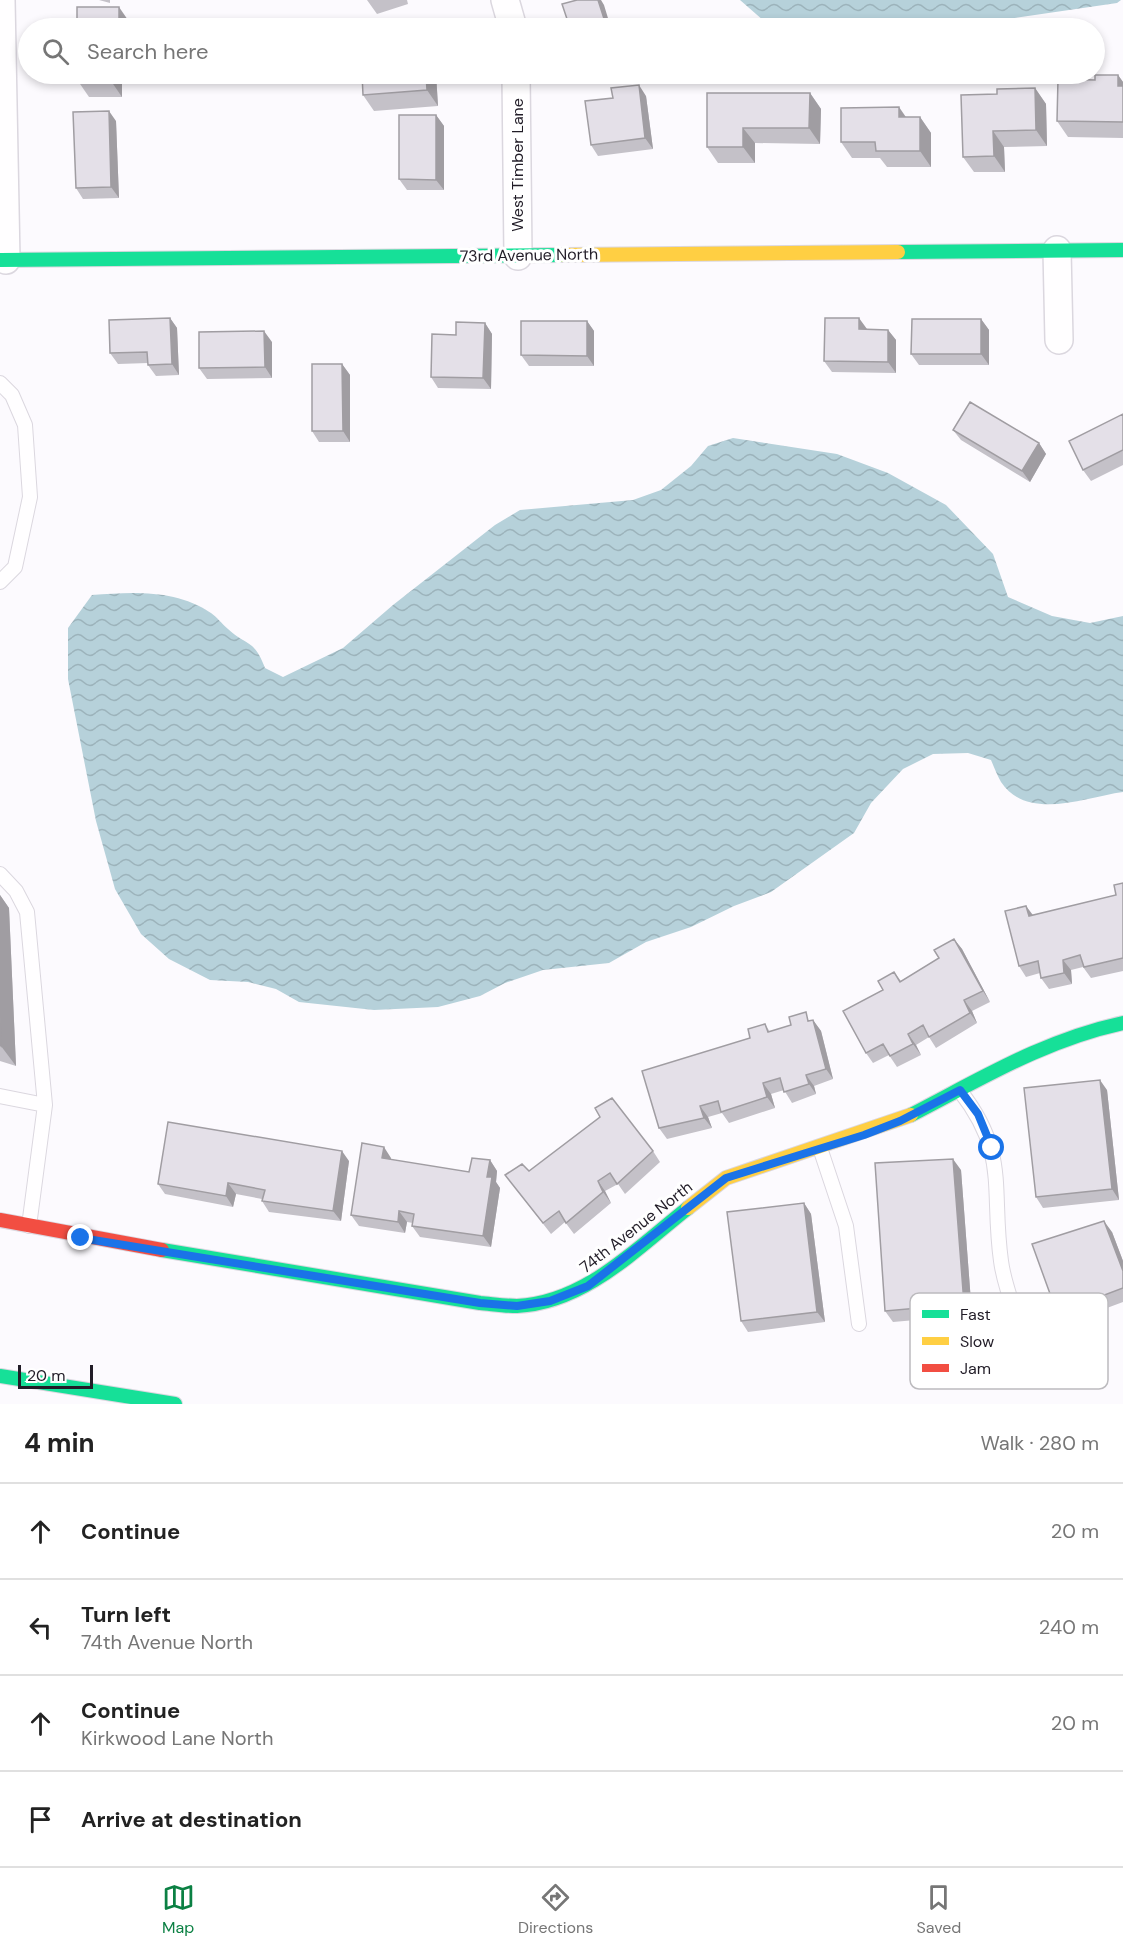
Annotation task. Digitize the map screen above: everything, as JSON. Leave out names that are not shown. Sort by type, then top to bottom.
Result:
[{"type":"main road","name":"73rd Avenue North","points":[[3,260],[1123,250]]},
{"type":"main road","name":"74th Avenue North","points":[[0,1220],[28,1228],[480,1303],[517,1306],[550,1301],[588,1286],[726,1178],[900,1121],[1046,1045],[1085,1031],[1123,1023]]},
{"type":"main road","points":[[0,1376],[175,1404]]},
{"type":"street","points":[[2,0],[3,260]]},
{"type":"street","points":[[505,0],[510,18]]},
{"type":"street","name":"West Timber Lane","points":[[516,84],[518,256]]},
{"type":"street","points":[[1057,250],[1059,340]]},
{"type":"lane","points":[[0,383],[12,395],[26,425],[30,496],[15,567],[0,582]]},
{"type":"lane","points":[[0,874],[16,891],[27,912],[45,1105],[28,1228]]},
{"type":"lane","points":[[960,1090],[978,1114],[992,1148],[1001,1263],[1010,1293]]},
{"type":"lane","points":[[0,1096],[45,1105]]},
{"type":"lane","points":[[820,1148],[846,1226],[859,1324]]},
{"type":"water","points":[[740,0],[1121,0],[1117,3],[1014,18],[761,18]]},
{"type":"water","points":[[733,438],[837,454],[888,473],[946,505],[993,554],[1008,597],[1052,616],[1090,623],[1123,616],[1123,792],[1058,804],[1026,801],[1012,794],[1001,782],[991,760],[968,753],[933,754],[903,769],[871,803],[854,833],[771,892],[734,906],[691,927],[646,942],[609,963],[543,970],[505,983],[480,996],[438,1007],[374,1010],[299,1002],[276,989],[248,982],[210,980],[169,959],[141,934],[115,889],[96,821],[68,679],[68,628],[92,595],[153,594],[169,596],[197,605],[250,644],[265,668],[283,677],[343,648],[393,605],[495,525],[520,510],[633,500],[661,490],[691,466],[708,446]]},
{"type":"building","points":[[577,0],[598,0],[604,18],[567,18],[562,4]]},
{"type":"building","points":[[77,7],[119,7],[119,18],[77,18]]},
{"type":"building","points":[[1105,75],[1118,75],[1118,86],[1123,86],[1123,122],[1057,121],[1058,84],[1105,84]]},
{"type":"building","points":[[362,84],[427,84],[427,90],[363,95]]},
{"type":"building","points":[[639,85],[645,138],[591,145],[585,101],[613,98],[611,88]]},
{"type":"building","points":[[1035,88],[1036,130],[993,131],[994,156],[963,157],[961,95],[997,94],[997,89]]},
{"type":"building","points":[[707,93],[810,93],[809,128],[743,128],[743,147],[707,147]]},
{"type":"building","points":[[899,107],[899,117],[920,117],[920,151],[876,151],[875,142],[841,142],[841,108]]},
{"type":"building","points":[[109,111],[111,187],[76,188],[73,112]]},
{"type":"building","points":[[399,115],[436,115],[436,180],[399,179]]},
{"type":"building","points":[[170,318],[172,364],[148,365],[147,352],[110,353],[109,320]]},
{"type":"building","points":[[825,318],[859,318],[859,329],[888,330],[888,362],[824,361]]},
{"type":"building","points":[[912,319],[981,319],[981,354],[911,354]]},
{"type":"building","points":[[521,321],[587,321],[587,356],[521,355]]},
{"type":"building","points":[[456,322],[485,323],[483,378],[431,377],[432,334],[456,335]]},
{"type":"building","points":[[264,331],[265,367],[199,368],[199,332]]},
{"type":"building","points":[[312,364],[342,364],[343,431],[312,431]]},
{"type":"building","points":[[970,402],[1039,443],[1022,471],[953,430]]},
{"type":"building","points":[[1123,414],[1123,450],[1083,470],[1069,441]]},
{"type":"building","points":[[1123,883],[1123,958],[1084,967],[1080,955],[1063,960],[1064,973],[1041,978],[1038,961],[1019,966],[1005,911],[1026,906],[1029,916],[1116,895],[1114,885]]},
{"type":"building","points":[[954,939],[983,991],[964,1000],[970,1013],[929,1037],[923,1025],[908,1034],[913,1044],[890,1056],[883,1044],[866,1053],[843,1011],[883,990],[878,981],[894,972],[900,982],[939,958],[934,950]]},
{"type":"building","points":[[806,1012],[808,1021],[813,1020],[826,1069],[806,1075],[809,1084],[784,1092],[780,1078],[763,1083],[767,1097],[721,1112],[718,1101],[700,1106],[704,1118],[659,1128],[642,1071],[750,1038],[748,1029],[765,1024],[768,1032],[791,1025],[789,1017]]},
{"type":"building","points":[[1100,1080],[1112,1189],[1036,1197],[1024,1088]]},
{"type":"building","points":[[612,1098],[653,1151],[617,1184],[610,1173],[598,1181],[603,1192],[566,1223],[559,1211],[543,1223],[505,1175],[522,1164],[529,1171],[600,1117],[595,1108]]},
{"type":"building","points":[[168,1122],[342,1151],[333,1211],[262,1201],[265,1190],[228,1183],[226,1196],[158,1184]]},
{"type":"building","points":[[362,1143],[384,1147],[382,1158],[469,1172],[472,1158],[490,1160],[487,1177],[492,1177],[483,1236],[412,1226],[414,1214],[399,1211],[398,1222],[351,1215]]},
{"type":"building","points":[[953,1159],[963,1293],[910,1293],[910,1309],[885,1311],[875,1163]]},
{"type":"building","points":[[804,1203],[817,1312],[741,1321],[727,1212]]},
{"type":"building","points":[[1104,1221],[1123,1271],[1123,1288],[1108,1294],[1050,1293],[1032,1244]]},
{"type":"traffic: fast","points":[[898,252],[1123,250]]},
{"type":"traffic: fast","points":[[0,260],[564,255]]},
{"type":"traffic: fast","points":[[911,1115],[1040,1050],[1066,1039],[1123,1023]]},
{"type":"traffic: fast","points":[[162,1250],[480,1303],[517,1306],[542,1303],[588,1284],[629,1256],[688,1208]]},
{"type":"traffic: fast","points":[[0,1376],[175,1404]]},
{"type":"traffic: slow","points":[[564,255],[898,252]]},
{"type":"traffic: slow","points":[[688,1208],[726,1178],[911,1115]]},
{"type":"traffic: jam","points":[[0,1220],[162,1250]]},
{"type":"route","points":[[81,1238],[480,1303],[517,1306],[550,1301],[588,1286],[726,1178],[864,1135],[900,1121],[960,1090],[978,1114],[992,1148]]}]
